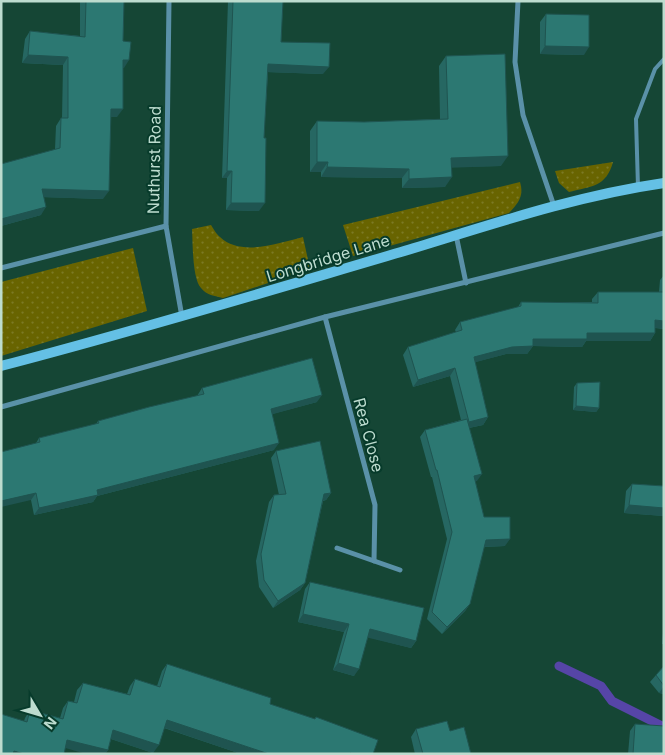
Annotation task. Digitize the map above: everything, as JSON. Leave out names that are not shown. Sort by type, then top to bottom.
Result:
[{"type":"main road","name":"Longbridge Lane","points":[[1,366],[182,317],[554,206],[664,183]]},
{"type":"street","name":"Nuthurst Road","points":[[169,1],[166,226],[182,317]]},
{"type":"street","points":[[518,1],[515,62],[523,115],[554,206]]},
{"type":"street","points":[[1,268],[166,226]]},
{"type":"street","points":[[1,407],[325,317],[664,233]]},
{"type":"street","points":[[456,235],[466,283]]},
{"type":"street","name":"Rea Close","points":[[325,317],[374,505],[374,561]]},
{"type":"street","points":[[337,548],[400,570]]},
{"type":"lane","points":[[638,187],[636,119],[654,69],[664,59]]},
{"type":"shaded area","points":[[613,162],[602,181],[569,192],[559,183],[555,171]]},
{"type":"shaded area","points":[[520,182],[520,199],[509,213],[353,256],[343,225]]},
{"type":"shaded area","points":[[211,225],[220,237],[238,246],[260,247],[303,237],[310,269],[223,298],[208,294],[201,288],[196,277],[193,260],[192,229]]},
{"type":"shaded area","points":[[133,248],[147,311],[1,356],[1,282]]},
{"type":"building","points":[[86,1],[124,1],[123,41],[131,42],[129,60],[123,60],[123,109],[111,109],[109,191],[42,189],[46,207],[1,219],[1,164],[60,148],[61,118],[68,118],[68,57],[28,55],[30,31],[85,37]]},
{"type":"building","points":[[233,1],[283,1],[281,42],[330,43],[329,67],[268,64],[264,138],[266,138],[265,203],[231,203],[232,171],[227,171]]},
{"type":"building","points":[[546,14],[589,15],[589,47],[545,46]]},
{"type":"building","points":[[505,54],[508,156],[451,158],[452,177],[409,179],[409,169],[327,167],[328,162],[317,162],[317,121],[364,122],[448,119],[446,56]]},
{"type":"building","points":[[598,292],[664,292],[664,321],[655,320],[655,333],[587,333],[587,339],[533,339],[533,346],[512,347],[474,357],[488,417],[469,422],[455,368],[418,380],[408,347],[462,330],[460,322],[521,306],[521,302],[598,303]]},
{"type":"building","points":[[312,358],[322,395],[271,409],[279,443],[97,490],[98,495],[39,508],[36,493],[1,501],[1,452],[40,442],[39,438],[99,423],[98,421],[204,394],[202,388]]},
{"type":"building","points":[[600,382],[599,408],[576,406],[577,383]]},
{"type":"building","points":[[467,419],[482,474],[474,476],[484,517],[510,517],[510,539],[486,540],[470,604],[447,627],[432,612],[452,532],[425,430]]},
{"type":"building","points":[[320,441],[331,493],[324,494],[305,583],[278,601],[264,580],[261,554],[274,495],[286,494],[276,451]]},
{"type":"building","points":[[632,484],[664,486],[664,508],[629,505]]},
{"type":"building","points":[[310,582],[424,608],[416,641],[370,629],[359,669],[338,663],[349,624],[303,614]]},
{"type":"building","points":[[167,664],[271,698],[270,704],[315,719],[316,717],[378,740],[373,754],[269,754],[167,720],[159,745],[113,730],[108,750],[67,740],[64,754],[24,754],[14,751],[13,754],[1,754],[1,714],[27,722],[30,710],[63,719],[68,701],[77,703],[83,683],[130,695],[135,679],[160,687]]},
{"type":"building","points":[[664,666],[664,686],[656,675]]},
{"type":"building","points":[[447,721],[450,731],[464,727],[471,754],[423,754],[416,729]]},
{"type":"building","points":[[635,724],[664,726],[664,754],[633,754]]},
{"type":"waterway","points":[[559,666],[601,686],[612,701],[664,727]]}]
